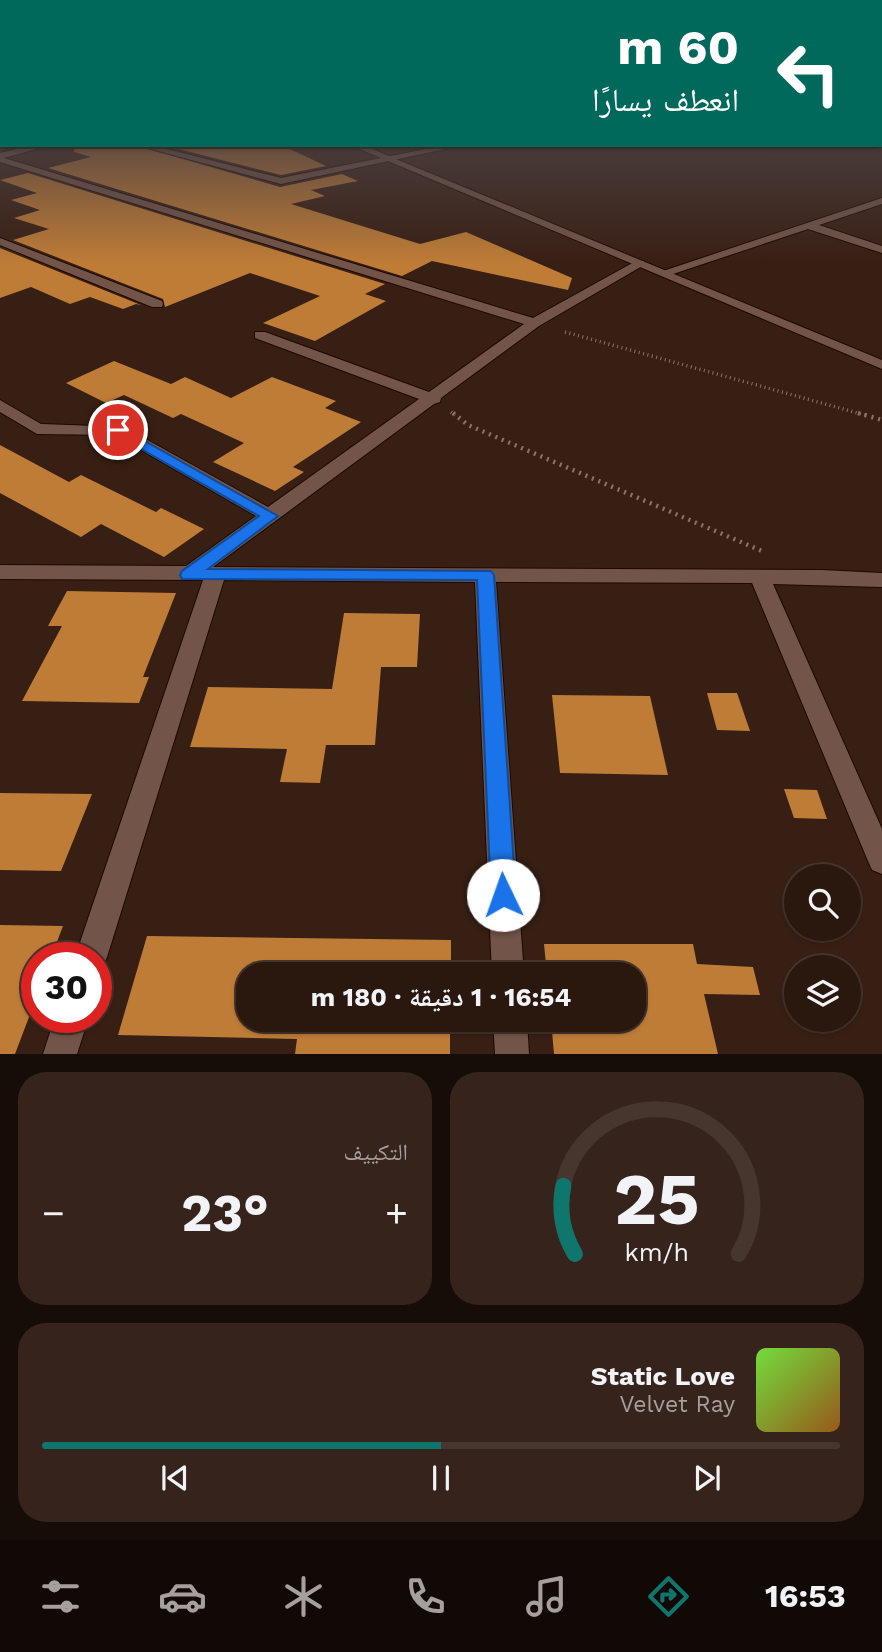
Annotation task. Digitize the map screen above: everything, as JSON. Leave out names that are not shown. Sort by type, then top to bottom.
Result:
[{"type":"street","points":[[23,165],[534,323]]},
{"type":"street","points":[[219,165],[281,181],[360,165]]},
{"type":"street","points":[[399,165],[882,365]]},
{"type":"street","points":[[663,273],[882,201]]},
{"type":"street","points":[[808,225],[882,250]]},
{"type":"street","points":[[0,241],[156,304]]},
{"type":"street","points":[[188,575],[434,399],[534,323],[640,263]]},
{"type":"street","points":[[260,335],[434,399]]},
{"type":"street","points":[[0,405],[37,429],[118,430],[270,516]]},
{"type":"street","points":[[0,572],[882,580]]},
{"type":"street","points":[[485,575],[507,962]]},
{"type":"street","points":[[96,942],[215,576]]},
{"type":"street","points":[[760,578],[882,861]]},
{"type":"street","points":[[511,1032],[512,1054]]},
{"type":"street","points":[[60,1054],[67,1033]]},
{"type":"path","points":[[534,323],[882,420]]},
{"type":"path","points":[[434,399],[468,425],[771,555]]},
{"type":"building","points":[[59,165],[204,165],[280,187],[342,174],[358,181],[311,190],[325,196],[291,204],[420,244],[466,232],[572,278],[568,290],[432,261],[402,276],[48,168]]},
{"type":"building","points":[[242,165],[326,166],[281,175]]},
{"type":"building","points":[[28,173],[385,284],[365,294],[386,301],[315,341],[263,323],[320,296],[250,273],[165,307],[163,299],[13,240],[49,229],[14,218],[40,210],[11,200],[37,193],[0,180]]},
{"type":"building","points":[[0,248],[141,305],[123,309],[90,297],[70,304],[31,287],[0,298]]},
{"type":"building","points":[[114,361],[171,384],[185,377],[231,398],[272,377],[336,401],[325,408],[361,422],[293,467],[304,472],[275,491],[213,462],[244,443],[181,414],[173,418],[124,395],[106,403],[66,383]]},
{"type":"building","points":[[0,445],[69,482],[81,475],[156,512],[161,508],[204,529],[164,557],[101,524],[81,537],[0,493]]},
{"type":"building","points":[[67,591],[176,593],[143,677],[149,677],[139,703],[22,701],[62,626],[48,626]]},
{"type":"building","points":[[344,613],[420,614],[417,667],[381,667],[375,745],[326,745],[320,783],[280,782],[287,749],[190,747],[208,687],[332,689]]},
{"type":"building","points":[[707,693],[737,693],[750,731],[717,730]]},
{"type":"building","points":[[552,695],[650,696],[668,775],[560,773]]},
{"type":"building","points":[[784,789],[817,790],[827,819],[794,818]]},
{"type":"building","points":[[0,793],[92,794],[61,871],[0,870]]},
{"type":"building","points":[[0,925],[63,926],[57,942],[21,942],[23,1033],[15,1054],[0,1054]]},
{"type":"building","points":[[147,936],[451,940],[451,962],[236,962],[236,1032],[450,1032],[450,1054],[295,1054],[297,1039],[118,1035]]},
{"type":"building","points":[[544,944],[693,944],[697,964],[753,967],[760,995],[704,994],[718,1054],[554,1054],[552,1032],[646,1032],[646,962],[546,962]]},
{"type":"route","points":[[118,430],[270,516],[188,575],[485,575],[503,895]]}]
